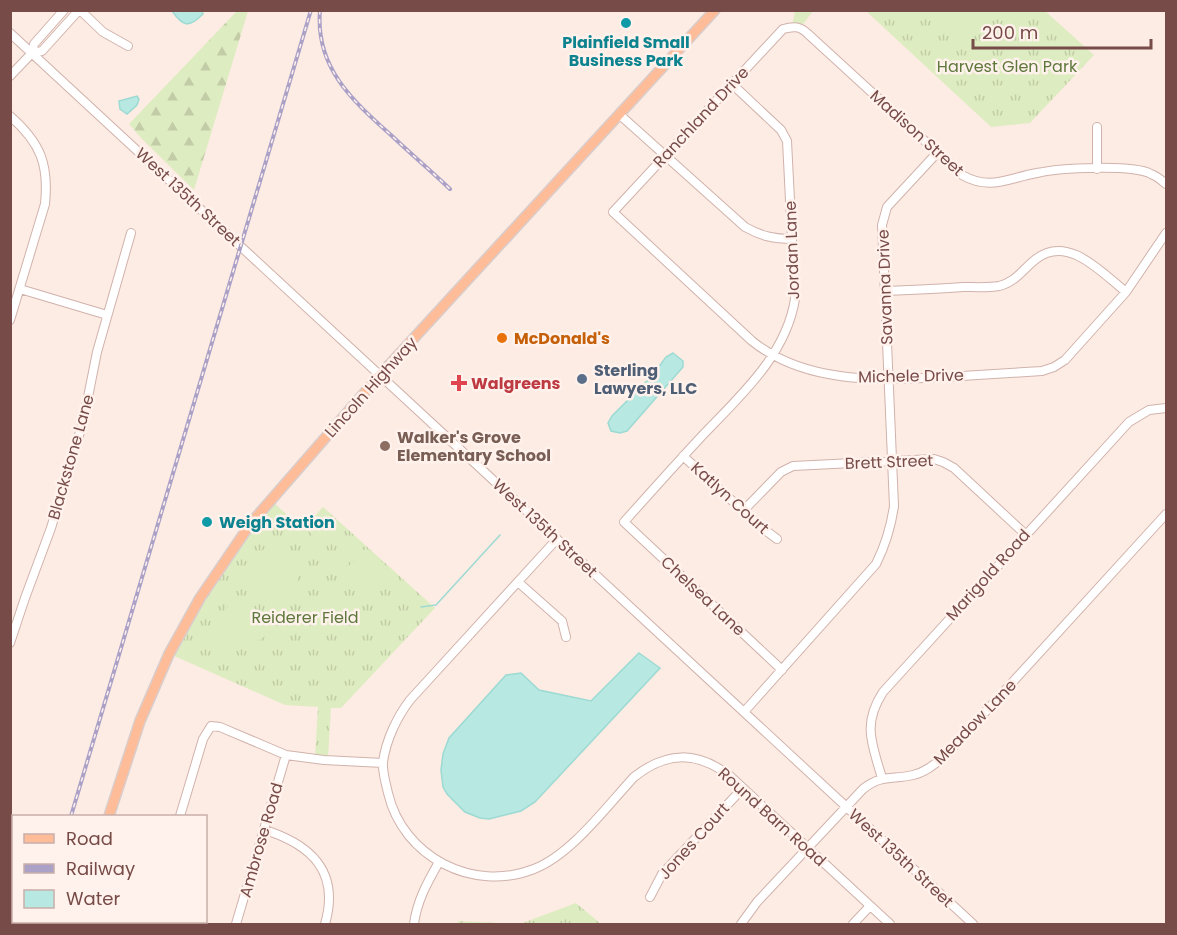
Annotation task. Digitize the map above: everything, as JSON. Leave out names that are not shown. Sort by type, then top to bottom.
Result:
[{"type":"main road","name":"Lincoln Highway","points":[[109,815],[127,757],[169,654],[200,598],[262,508],[380,375],[715,10]]},
{"type":"street","points":[[10,76],[32,53],[34,44],[64,10]]},
{"type":"street","points":[[32,53],[42,51],[80,10],[103,32],[128,46]]},
{"type":"street","name":"Ranchland Drive","points":[[613,212],[783,29],[792,26]]},
{"type":"street","name":"Madison Street","points":[[792,26],[801,27],[937,153],[972,181],[985,184],[1037,172],[1066,169],[1135,169],[1151,173],[1167,184]]},
{"type":"street","name":"West 135th Street","points":[[10,33],[973,924]]},
{"type":"street","name":"Jordan Lane","points":[[624,522],[759,375],[785,332],[794,306],[787,141],[781,130],[732,84]]},
{"type":"street","points":[[620,115],[745,227],[758,235],[772,239],[792,239]]},
{"type":"street","points":[[10,116],[30,134],[39,149],[45,166],[47,185],[45,204],[10,320]]},
{"type":"street","points":[[1096,127],[1097,169]]},
{"type":"street","name":"Savanna Drive","points":[[744,712],[866,576],[885,548],[891,530],[894,506],[883,216],[887,207],[937,153]]},
{"type":"street","name":"Michele Drive","points":[[613,212],[752,341],[772,355],[819,372],[872,380],[1042,371],[1054,367],[1065,360],[1126,292],[1167,233]]},
{"type":"street","name":"Blackstone Lane","points":[[10,643],[51,528],[80,433],[107,315],[132,233]]},
{"type":"street","points":[[885,291],[1000,286],[1021,275],[1036,259],[1060,250],[1084,259],[1126,292]]},
{"type":"street","points":[[20,289],[107,315]]},
{"type":"street","name":"Marigold Road","points":[[882,778],[869,731],[874,705],[883,692],[1129,422],[1149,410],[1167,408]]},
{"type":"street","name":"Katlyn Court","points":[[683,456],[777,539]]},
{"type":"street","name":"Brett Street","points":[[743,511],[781,472],[793,466],[934,459],[954,468],[1025,534]]},
{"type":"street","name":"Meadow Lane","points":[[741,924],[757,902],[863,789],[882,778],[913,775],[932,767],[946,755],[1167,514]]},
{"type":"street","name":"Chelsea Lane","points":[[624,522],[782,670]]},
{"type":"street","name":"Round Barn Road","points":[[557,539],[410,700],[400,714],[392,731],[383,763],[390,801],[406,833],[419,847],[439,862],[458,871],[486,876],[517,875],[536,868],[567,848],[646,767],[676,757],[693,757],[707,761],[721,769],[890,924]]},
{"type":"street","points":[[518,582],[562,621],[566,637]]},
{"type":"street","points":[[180,815],[203,739],[211,726],[220,727],[286,755],[324,760],[383,763]]},
{"type":"street","name":"Ambrose Road","points":[[236,924],[286,755]]},
{"type":"street","name":"Jones Court","points":[[650,897],[662,874],[743,788]]},
{"type":"street","points":[[265,830],[298,843],[320,866],[328,882],[330,899],[325,924]]},
{"type":"street","points":[[414,924],[416,909],[423,891],[439,862]]},
{"type":"street","points":[[853,924],[870,906]]},
{"type":"green space","points":[[237,11],[248,11],[194,190],[129,124]]},
{"type":"green space","points":[[795,11],[813,11],[801,27],[792,26]]},
{"type":"green space","name":"Harvest Glen Park","points":[[866,11],[1045,11],[1094,55],[1030,123],[991,127]]},
{"type":"green space","points":[[969,15],[971,28],[953,30],[952,17]]},
{"type":"green space","name":"Reiderer Field","points":[[275,504],[303,529],[323,507],[435,608],[341,708],[331,708],[328,758],[315,757],[318,707],[285,705],[172,655],[232,558]]},
{"type":"green space","points":[[324,509],[335,519],[317,539],[306,529]]},
{"type":"green space","points":[[276,536],[292,555],[298,575],[294,596],[280,616],[239,576]]},
{"type":"green space","points":[[353,536],[364,546],[346,566],[335,556]]},
{"type":"green space","points":[[366,548],[377,558],[359,578],[347,568]]},
{"type":"green space","points":[[379,559],[389,570],[371,590],[360,579]]},
{"type":"green space","points":[[330,590],[350,609],[326,636],[305,617]]},
{"type":"green space","points":[[234,599],[239,599],[272,630],[256,642],[239,646],[222,642],[205,632]]},
{"type":"green space","points":[[576,903],[601,924],[520,924]]},
{"type":"green space","points":[[458,921],[520,924],[459,924]]},
{"type":"water","points":[[172,11],[202,11],[203,14],[190,24],[186,24],[179,20]]},
{"type":"water","points":[[137,96],[139,99],[137,105],[127,114],[120,109],[119,101]]},
{"type":"water","points":[[673,353],[683,361],[683,367],[627,431],[620,433],[611,431],[608,423],[612,416],[652,376],[666,357]]},
{"type":"water","points":[[639,653],[660,668],[535,802],[521,811],[489,819],[465,812],[447,794],[443,787],[441,770],[443,754],[449,738],[506,675],[521,673],[539,690],[591,701]]},
{"type":"waterway","points":[[421,607],[436,605],[500,535]]},
{"type":"railway","points":[[71,815],[311,10]]},
{"type":"railway","points":[[320,10],[320,31],[324,49],[330,66],[340,82],[364,110],[450,189]]},
{"type":"place","name":"Plainfield Small Business Park","points":[[626,23]]},
{"type":"place","name":"McDonald's","points":[[502,338]]},
{"type":"place","name":"Sterling Lawyers, LLC","points":[[582,379]]},
{"type":"place","name":"Walgreens","points":[[459,383]]},
{"type":"place","name":"Walker's Grove Elementary School","points":[[385,446]]},
{"type":"place","name":"Weigh Station","points":[[207,522]]}]
